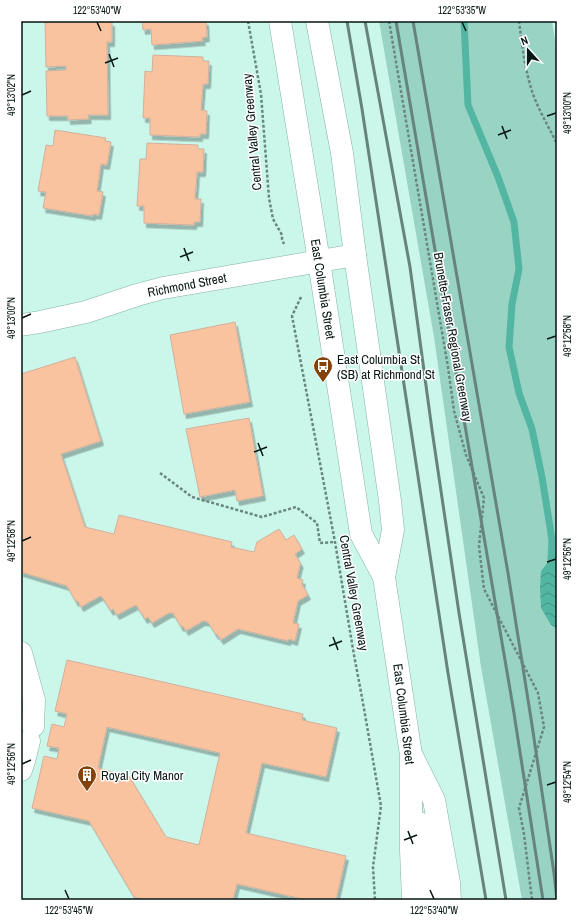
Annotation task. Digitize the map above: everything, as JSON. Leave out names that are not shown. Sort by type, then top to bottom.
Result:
[{"type":"main road","name":"East Columbia Street","points":[[280,21],[361,534],[384,577]]},
{"type":"main road","name":"East Columbia Street","points":[[317,21],[342,153],[390,501],[393,530],[384,577],[411,755],[411,850],[413,900]]},
{"type":"main road","name":"Richmond Street","points":[[21,325],[86,312],[163,288],[355,255]]},
{"type":"main road","points":[[21,653],[34,700],[31,733],[21,770]]},
{"type":"main road","points":[[411,755],[434,800],[449,883],[450,900]]},
{"type":"main road","points":[[411,801],[422,831],[429,865],[431,900]]},
{"type":"path","name":"Central Valley Greenway","points":[[248,21],[261,94],[268,198],[273,219],[282,235],[282,239]]},
{"type":"path","name":"Brunette-Fraser Regional Greenway","points":[[389,21],[447,359],[454,411],[466,455],[484,498],[479,546],[484,589],[538,693],[544,727],[519,808],[524,834],[532,900]]},
{"type":"path","points":[[519,21],[524,56],[533,94],[557,144]]},
{"type":"path","name":"Central Valley Greenway","points":[[303,292],[292,316],[335,542],[381,806],[373,867],[375,900]]},
{"type":"path","points":[[160,473],[192,497],[262,517],[296,507],[317,523],[320,543],[335,542]]},
{"type":"shaded area","points":[[379,21],[552,21],[557,51],[557,550],[541,571],[551,625],[557,629],[557,900],[522,900],[481,667],[434,337]]},
{"type":"water","points":[[557,550],[557,629],[551,625],[541,608],[540,588],[541,571]]},
{"type":"building","points":[[45,21],[112,22],[112,42],[107,42],[108,115],[88,115],[89,119],[68,120],[68,116],[47,116],[46,71],[66,70],[66,66],[46,67]]},
{"type":"building","points":[[142,21],[206,21],[207,37],[202,38],[203,41],[152,45],[151,29],[143,30]]},
{"type":"building","points":[[153,55],[203,57],[203,61],[209,61],[208,84],[203,84],[201,110],[207,111],[206,134],[200,134],[200,137],[150,135],[150,118],[143,118],[145,71],[152,72]]},
{"type":"building","points":[[55,130],[106,138],[105,141],[111,142],[107,165],[101,164],[97,191],[103,192],[99,215],[93,214],[93,216],[43,208],[46,192],[38,191],[46,145],[53,146]]},
{"type":"building","points":[[147,143],[198,145],[198,149],[204,149],[203,172],[197,172],[195,199],[201,199],[200,222],[194,222],[194,225],[144,223],[144,206],[137,206],[140,159],[146,159]]},
{"type":"building","points":[[235,322],[250,402],[184,414],[170,335]]},
{"type":"building","points":[[75,357],[101,441],[61,454],[85,527],[114,534],[119,515],[232,542],[231,547],[254,552],[257,542],[279,529],[286,540],[294,535],[302,549],[295,554],[301,564],[297,578],[303,580],[302,584],[308,595],[298,601],[293,623],[299,624],[295,641],[289,639],[288,641],[238,629],[221,640],[208,622],[203,621],[186,631],[183,626],[181,627],[173,613],[169,613],[152,623],[148,617],[145,619],[136,605],[117,615],[113,609],[111,611],[100,596],[81,607],[78,601],[76,602],[67,586],[21,572],[21,374]]},
{"type":"building","points":[[249,418],[263,496],[237,501],[235,490],[200,497],[186,429]]},
{"type":"building","name":"Royal City Manor","points":[[67,660],[303,714],[302,720],[337,728],[326,777],[262,763],[246,833],[346,856],[336,900],[307,900],[237,884],[233,900],[146,900],[134,897],[89,821],[32,808],[44,756],[57,759],[59,748],[47,746],[52,724],[64,727],[67,714],[55,711]],"holes":[[[107,727],[220,753],[199,845],[166,837],[129,776],[98,768]]]},
{"type":"waterway","points":[[464,21],[468,105],[498,177],[514,222],[519,269],[512,304],[509,347],[519,393],[532,429],[550,527],[552,541],[551,560],[557,568]]},
{"type":"railway","points":[[347,21],[362,109],[448,673],[486,900]]},
{"type":"railway","points":[[365,21],[410,267],[459,613],[506,900]]},
{"type":"railway","points":[[396,21],[513,707],[543,900]]},
{"type":"railway","points":[[413,21],[508,573],[532,725],[557,900]]},
{"type":"place","name":"East Columbia St (SB) at Richmond St","points":[[323,383]]},
{"type":"place","name":"Royal City Manor","points":[[87,792]]}]
